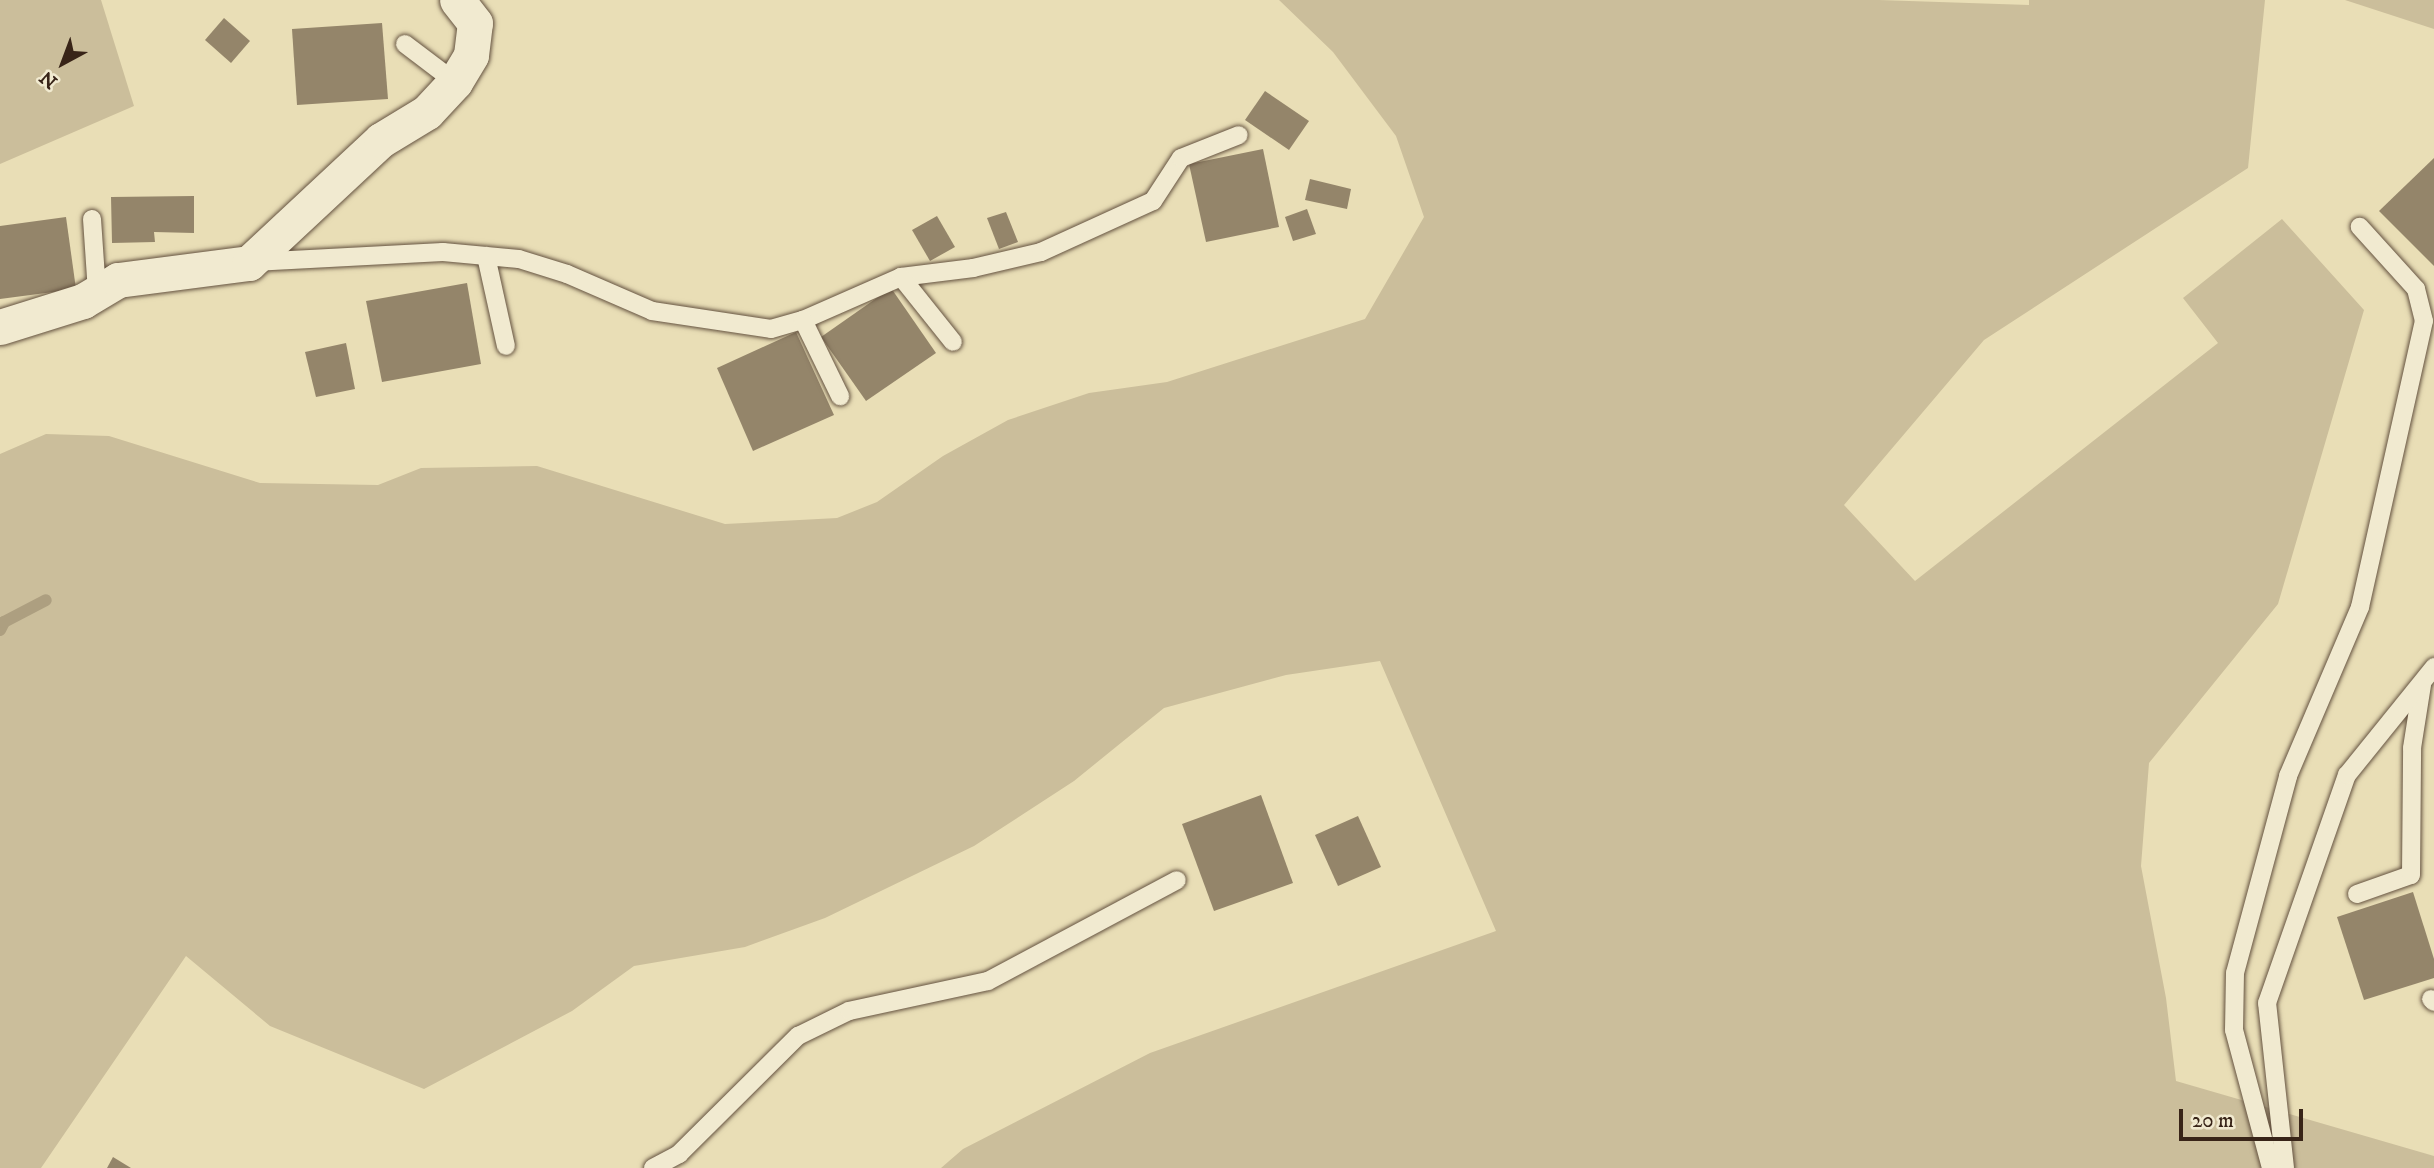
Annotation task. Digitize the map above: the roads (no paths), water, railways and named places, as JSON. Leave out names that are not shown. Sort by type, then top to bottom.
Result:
[{"type":"street","points":[[0,327],[97,293],[118,281],[154,272],[248,263],[381,140],[426,112],[454,82],[471,55],[475,23],[457,0]]},
{"type":"lane","points":[[405,44],[454,82]]},
{"type":"lane","points":[[248,263],[443,252],[519,259],[567,274],[652,311],[771,329],[803,320],[901,276],[973,268],[1041,252],[1153,201],[1181,158],[1238,135]]},
{"type":"lane","points":[[92,219],[97,293]]},
{"type":"lane","points":[[2271,1168],[2234,1030],[2235,973],[2288,776],[2361,607],[2424,321],[2416,289],[2360,227]]},
{"type":"lane","points":[[486,256],[506,346]]},
{"type":"lane","points":[[901,276],[953,342]]},
{"type":"lane","points":[[803,320],[840,396]]},
{"type":"lane","points":[[2285,1168],[2267,1003],[2347,775],[2434,667]]},
{"type":"lane","points":[[2357,894],[2411,875],[2412,748],[2422,681]]},
{"type":"lane","points":[[653,1168],[679,1154],[798,1036],[849,1012],[988,981],[1177,880]]},
{"type":"waterway","points":[[0,630],[4,622],[46,600]]}]
